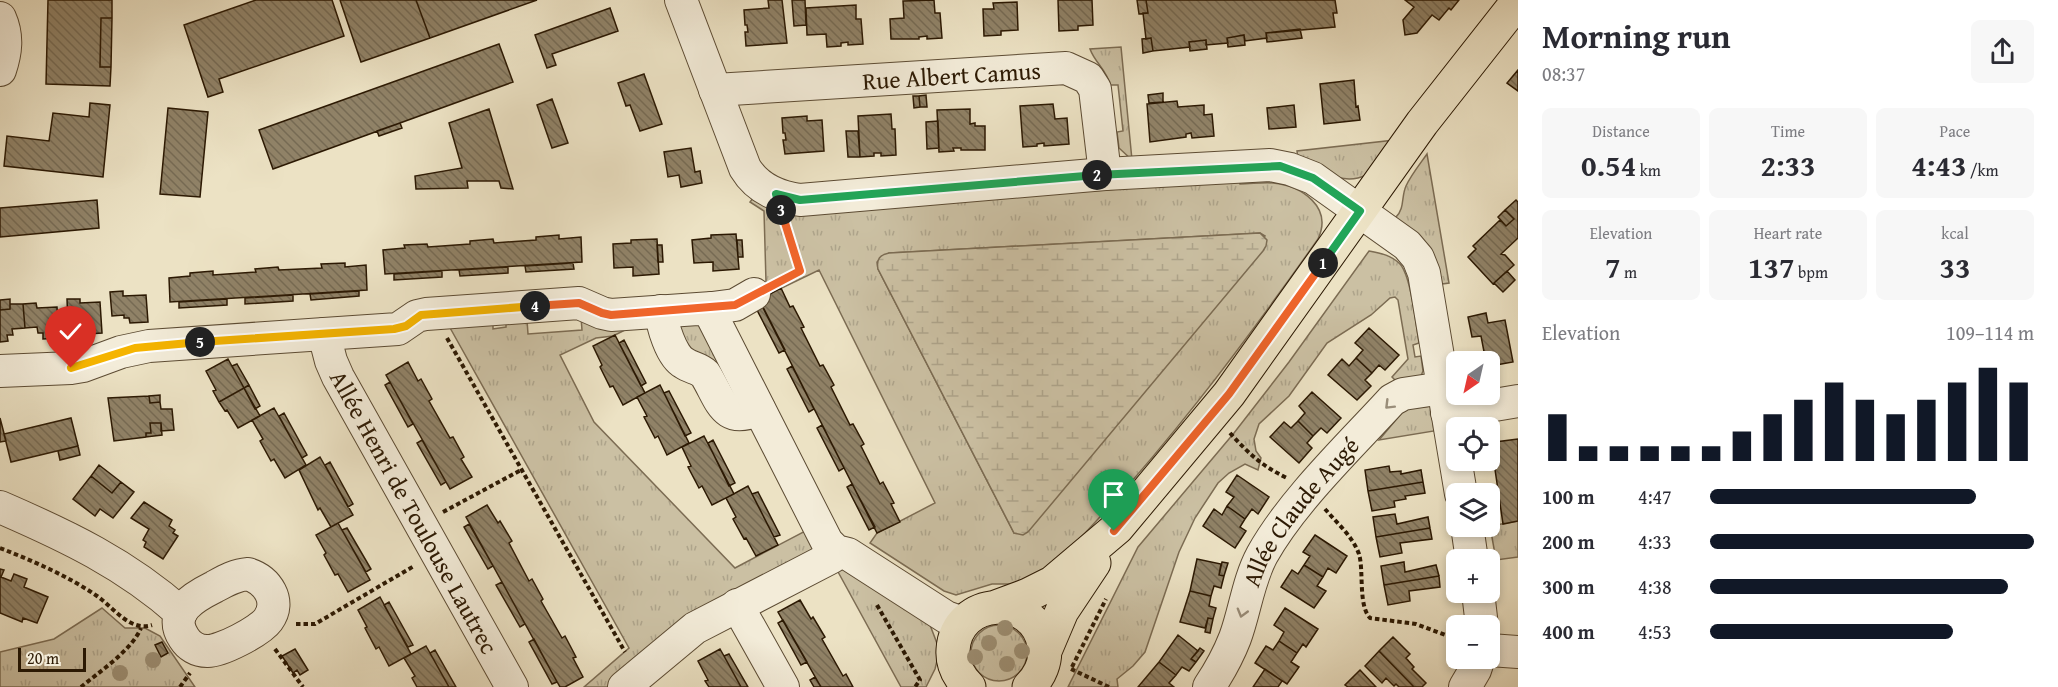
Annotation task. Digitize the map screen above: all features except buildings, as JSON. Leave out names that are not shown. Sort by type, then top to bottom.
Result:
[{"type":"main road","points":[[1058,660],[1066,604],[1114,531],[1229,394],[1422,123],[1518,1]]},
{"type":"main road","points":[[938,687],[953,655],[954,644],[963,623],[978,611],[996,607],[1053,583],[1114,531]]},
{"type":"main road","points":[[996,607],[1015,610],[1031,620],[1058,660]]},
{"type":"main road","points":[[953,655],[960,676],[969,687]]},
{"type":"main road","points":[[1029,687],[1042,668],[1058,660]]},
{"type":"street","points":[[681,0],[745,168],[759,185],[776,194],[800,200],[1105,174],[1280,166],[1313,178],[1407,245],[1419,258],[1424,273],[1459,483]]},
{"type":"street","points":[[0,18],[6,36],[6,49],[0,70]]},
{"type":"street","name":"Rue Albert Camus","points":[[715,90],[1066,68],[1088,78],[1095,89],[1105,174]]},
{"type":"street","name":"Allée Henri de Toulouse Lautrec","points":[[0,371],[71,368],[121,352],[149,346],[398,329],[421,315],[579,303],[611,315],[735,305],[754,294]]},
{"type":"street","points":[[712,308],[713,318],[827,542],[836,551],[848,554],[946,617],[963,623]]},
{"type":"street","points":[[661,311],[662,327],[679,359],[705,374],[724,408],[735,414],[743,415],[759,409]]},
{"type":"street","name":"Allée Henri de Toulouse Lautrec","points":[[324,334],[338,377],[512,687]]},
{"type":"street","name":"Allée Claude Augé","points":[[1209,687],[1235,637],[1253,574],[1274,536],[1308,493],[1392,400],[1403,394],[1445,401],[1518,402]]},
{"type":"street","points":[[0,507],[99,553],[157,592],[181,613]]},
{"type":"street","points":[[631,681],[695,628],[832,557],[836,551]]},
{"type":"street","points":[[248,574],[266,583],[271,592],[273,601],[266,619],[222,648],[213,651],[193,648],[181,633],[179,623],[186,604],[193,598],[228,579],[248,574]]},
{"type":"street","points":[[737,605],[783,687]]},
{"type":"street","points":[[1500,651],[1518,652]]},
{"type":"street","points":[[1465,687],[1475,669]]},
{"type":"path","points":[[754,294],[800,271],[776,194]]},
{"type":"path","points":[[434,314],[521,470],[631,681]]},
{"type":"path","points":[[1229,432],[1264,467],[1294,482],[1320,503],[1356,546],[1361,562],[1364,608],[1370,618],[1416,624],[1446,635]]},
{"type":"path","points":[[421,524],[521,470]]},
{"type":"path","points":[[0,548],[54,572],[83,588],[97,596],[131,624],[141,628],[181,613]]},
{"type":"path","points":[[266,619],[315,624],[416,565]]},
{"type":"path","points":[[876,602],[920,680],[915,687]]},
{"type":"path","points":[[266,619],[303,687]]},
{"type":"path","points":[[81,687],[124,651],[138,636],[141,628]]},
{"type":"path","points":[[1058,660],[1109,687]]},
{"type":"green space","points":[[1121,47],[1132,160],[1119,148],[1117,132],[1123,131],[1118,85],[1110,85],[1090,49]]},
{"type":"green space","points":[[1395,140],[1366,175],[1357,178],[1340,178],[1298,159],[1297,151]]},
{"type":"green space","points":[[1427,154],[1449,283],[1435,285],[1396,217],[1401,210],[1406,186]]},
{"type":"green space","points":[[1239,178],[1240,184],[1273,183],[1294,189],[1312,200],[1318,208],[1322,228],[1318,239],[1199,400],[1168,439],[1068,551],[1054,564],[1015,584],[992,584],[956,595],[944,591],[870,543],[877,533],[935,503],[819,270],[780,289],[766,282],[764,211],[750,202],[754,197],[792,210],[1107,190]],"holes":[[[1260,233],[1265,236],[1014,533],[878,269],[877,262],[889,253]]]},
{"type":"green space","points":[[1260,233],[1267,240],[1263,251],[1028,532],[1023,535],[1014,533],[878,269],[879,258],[889,253]]},
{"type":"green space","points":[[1369,251],[1393,258],[1404,270],[1415,313],[1419,343],[1413,345],[1415,357],[1421,356],[1423,371],[1421,376],[1396,381],[1392,377],[1408,359],[1398,300],[1395,297],[1390,298],[1371,315],[1327,343],[1289,396],[1259,424],[1254,439],[1256,451],[1261,458],[1258,470],[1245,464],[1229,473],[1218,483],[1195,518],[1179,552],[1145,652],[1117,679],[1118,687],[1068,687],[1138,547],[1234,433],[1289,362]]},
{"type":"green space","points":[[581,317],[633,326],[613,336],[596,338],[560,355],[594,422],[735,568],[809,529],[814,545],[812,552],[611,687],[584,687],[629,648],[449,326],[493,322],[493,329],[506,327],[506,321],[527,320],[528,334],[582,330]]},
{"type":"green space","points":[[697,320],[734,388],[726,392],[692,358],[676,325]]},
{"type":"green space","points":[[1431,406],[1434,431],[1379,440],[1405,409]]},
{"type":"green space","points":[[1518,521],[1518,557],[1500,559],[1500,549],[1494,549],[1492,537],[1500,537],[1500,524]]},
{"type":"green space","points":[[843,568],[930,625],[938,646],[938,657],[926,687],[901,687],[837,570]]},
{"type":"green space","points":[[102,608],[125,628],[145,628],[160,636],[195,687],[0,687],[0,652],[54,639]]},
{"type":"green space","points":[[993,625],[1005,625],[1019,633],[1027,647],[1025,664],[1019,673],[1005,681],[993,681],[976,669],[971,659],[971,647],[983,630]]},
{"type":"route","points":[[71,368],[135,348],[149,346],[398,329],[406,326],[417,316],[426,314],[579,303],[611,315],[735,305],[800,271],[776,194],[800,200],[1105,174],[1270,165],[1302,172],[1360,211],[1229,394],[1114,531]]}]
